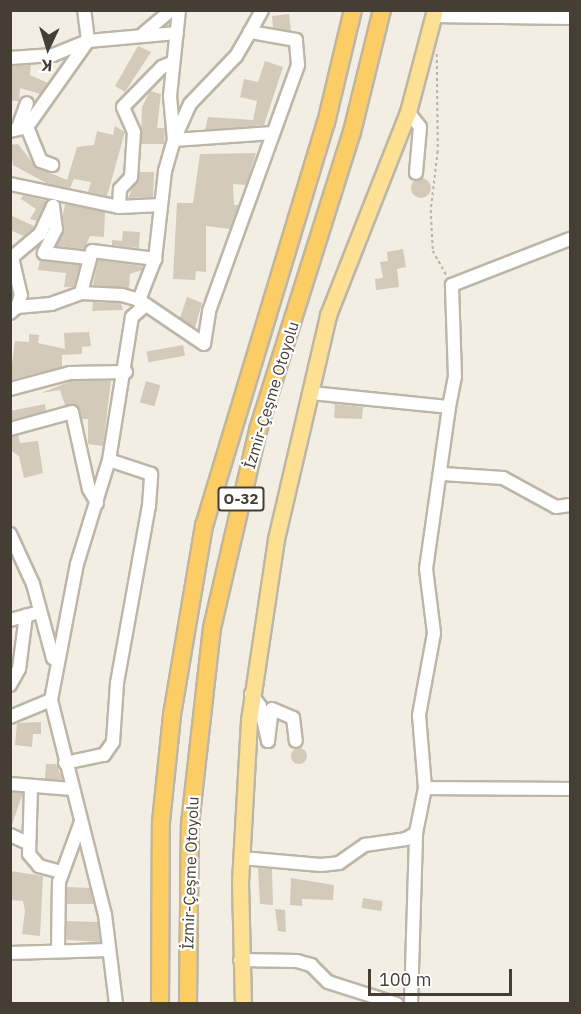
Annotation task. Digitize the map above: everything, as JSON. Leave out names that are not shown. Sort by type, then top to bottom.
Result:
[{"type":"highway","name":"İzmir-Çeşme Otoyolu","points":[[160,1004],[161,822],[172,715],[204,526],[326,123],[353,10]]},
{"type":"highway","name":"İzmir-Çeşme Otoyolu","points":[[188,1004],[190,824],[212,628],[258,430],[352,132],[382,10]]},
{"type":"main road","points":[[243,1004],[240,960],[242,858],[251,694],[276,539],[328,315],[408,112],[434,13]]},
{"type":"street","points":[[19,128],[88,40],[84,10]]},
{"type":"street","points":[[144,33],[171,10]]},
{"type":"street","points":[[174,140],[173,62],[179,10]]},
{"type":"street","points":[[116,1004],[109,950],[51,700],[53,683],[77,564],[109,460],[139,300],[155,259],[161,205],[174,140],[189,104],[236,56],[262,10]]},
{"type":"street","points":[[434,13],[570,18]]},
{"type":"street","points":[[14,310],[51,304],[81,293],[139,300],[204,344],[209,311],[298,65],[296,40],[250,32]]},
{"type":"street","points":[[10,58],[53,55],[88,40],[144,33],[177,33]]},
{"type":"street","points":[[119,207],[120,189],[132,177],[134,132],[123,107],[162,67],[173,62]]},
{"type":"street","points":[[19,128],[27,103]]},
{"type":"street","points":[[408,112],[420,127],[416,173]]},
{"type":"street","points":[[19,128],[41,161],[52,165]]},
{"type":"street","points":[[174,140],[273,133]]},
{"type":"street","points":[[10,184],[55,201],[119,207],[161,205]]},
{"type":"street","points":[[14,310],[21,295],[11,258],[40,234],[55,201]]},
{"type":"street","points":[[44,253],[56,230],[55,201]]},
{"type":"street","points":[[411,1004],[416,833],[425,788],[419,715],[434,633],[426,569],[449,472],[445,455],[449,407],[455,377],[452,285],[570,239]]},
{"type":"street","points":[[27,245],[44,253],[88,258]]},
{"type":"street","points":[[81,293],[88,258],[92,251],[155,259]]},
{"type":"street","points":[[10,390],[70,373],[126,372]]},
{"type":"street","points":[[310,393],[449,407]]},
{"type":"street","points":[[10,429],[72,412],[89,489],[97,503]]},
{"type":"street","points":[[65,763],[99,757],[111,746],[149,506],[151,474],[109,460]]},
{"type":"street","points":[[449,472],[503,478],[556,507],[570,505]]},
{"type":"street","points":[[10,534],[53,642],[53,683]]},
{"type":"street","points":[[10,620],[43,613]]},
{"type":"street","points":[[10,685],[19,669],[26,615]]},
{"type":"street","points":[[251,694],[260,705],[268,741],[272,709],[292,718],[296,741]]},
{"type":"street","points":[[10,717],[51,700]]},
{"type":"street","points":[[10,784],[32,788],[72,789]]},
{"type":"street","points":[[32,788],[26,842],[33,861],[61,872]]},
{"type":"street","points":[[425,788],[570,789]]},
{"type":"street","points":[[58,951],[56,903],[61,872],[81,822]]},
{"type":"street","points":[[242,858],[330,864],[365,845],[416,833]]},
{"type":"street","points":[[10,835],[26,842]]},
{"type":"street","points":[[10,953],[109,950]]},
{"type":"street","points":[[240,960],[297,961],[311,965],[328,982],[397,1004]]},
{"type":"path","points":[[435,46],[433,251],[452,285]]},
{"type":"building","points":[[289,14],[291,31],[273,28],[272,16]]},
{"type":"building","points":[[138,46],[151,52],[125,92],[115,86]]},
{"type":"building","points":[[265,61],[283,67],[264,125],[205,130],[208,117],[253,120],[257,101],[240,97],[244,79],[258,82]]},
{"type":"building","points":[[31,65],[30,75],[48,83],[40,94],[20,88],[19,101],[10,101],[10,66]]},
{"type":"building","points":[[150,91],[161,94],[157,128],[165,128],[164,144],[141,144],[142,107]]},
{"type":"building","points":[[115,126],[125,132],[107,196],[88,192],[91,182],[74,179],[70,188],[48,184],[13,165],[10,145],[18,144],[36,167],[67,180],[77,147],[94,145],[97,131],[113,135]]},
{"type":"building","points":[[256,153],[246,185],[233,184],[234,205],[239,205],[230,229],[206,226],[206,272],[196,271],[195,280],[173,279],[177,203],[193,203],[200,154]]},
{"type":"building","points":[[140,172],[154,172],[153,197],[128,198]]},
{"type":"building","points":[[421,178],[428,181],[431,188],[428,195],[421,198],[414,195],[411,188],[414,181]]},
{"type":"building","points":[[23,195],[47,201],[37,221],[30,219],[36,209],[21,199]]},
{"type":"building","points":[[65,204],[105,212],[104,237],[90,236],[84,249],[57,246]]},
{"type":"building","points":[[10,215],[34,226],[32,230],[24,236],[10,230]]},
{"type":"building","points":[[123,231],[140,232],[139,248],[112,245],[112,240],[122,241]]},
{"type":"building","points":[[403,249],[406,267],[397,269],[399,287],[376,290],[375,279],[383,278],[380,262],[388,261],[387,252]]},
{"type":"building","points":[[40,260],[80,265],[74,287],[64,287],[66,273],[38,270]]},
{"type":"building","points":[[98,260],[142,266],[142,270],[130,274],[129,289],[93,285]]},
{"type":"building","points":[[187,297],[202,303],[195,328],[180,318]]},
{"type":"building","points":[[93,302],[121,303],[123,310],[92,311]]},
{"type":"building","points":[[89,332],[91,346],[82,347],[82,354],[62,355],[62,367],[10,380],[15,341],[29,342],[29,334],[39,335],[38,343],[65,349],[64,333]]},
{"type":"building","points":[[183,345],[185,356],[148,362],[147,351]]},
{"type":"building","points":[[71,381],[111,381],[103,446],[88,444],[88,419],[82,419],[77,405],[65,405],[60,390],[41,393]]},
{"type":"building","points":[[146,381],[160,385],[154,406],[140,402]]},
{"type":"building","points":[[45,404],[46,411],[10,420],[10,411]]},
{"type":"building","points":[[335,404],[363,407],[362,419],[334,418]]},
{"type":"building","points":[[18,435],[20,443],[38,441],[43,473],[24,478],[19,456],[10,450],[10,437]]},
{"type":"building","points":[[41,722],[41,734],[33,734],[32,747],[15,745],[17,723]]},
{"type":"building","points":[[299,748],[305,750],[307,756],[305,762],[299,764],[293,762],[291,756],[293,750]]},
{"type":"building","points":[[46,764],[56,764],[63,780],[45,779]]},
{"type":"building","points":[[11,792],[23,793],[11,827],[10,796]]},
{"type":"building","points":[[258,868],[272,869],[273,905],[260,904]]},
{"type":"building","points":[[10,871],[43,876],[40,936],[22,934],[25,911],[23,901],[10,900]]},
{"type":"building","points":[[291,878],[334,885],[333,900],[302,899],[302,906],[290,905]]},
{"type":"building","points":[[67,887],[90,888],[94,904],[67,904]]},
{"type":"building","points":[[363,898],[383,901],[381,911],[361,908]]},
{"type":"building","points":[[275,909],[285,910],[286,932],[278,931]]},
{"type":"building","points":[[67,921],[98,922],[100,942],[67,940]]}]
